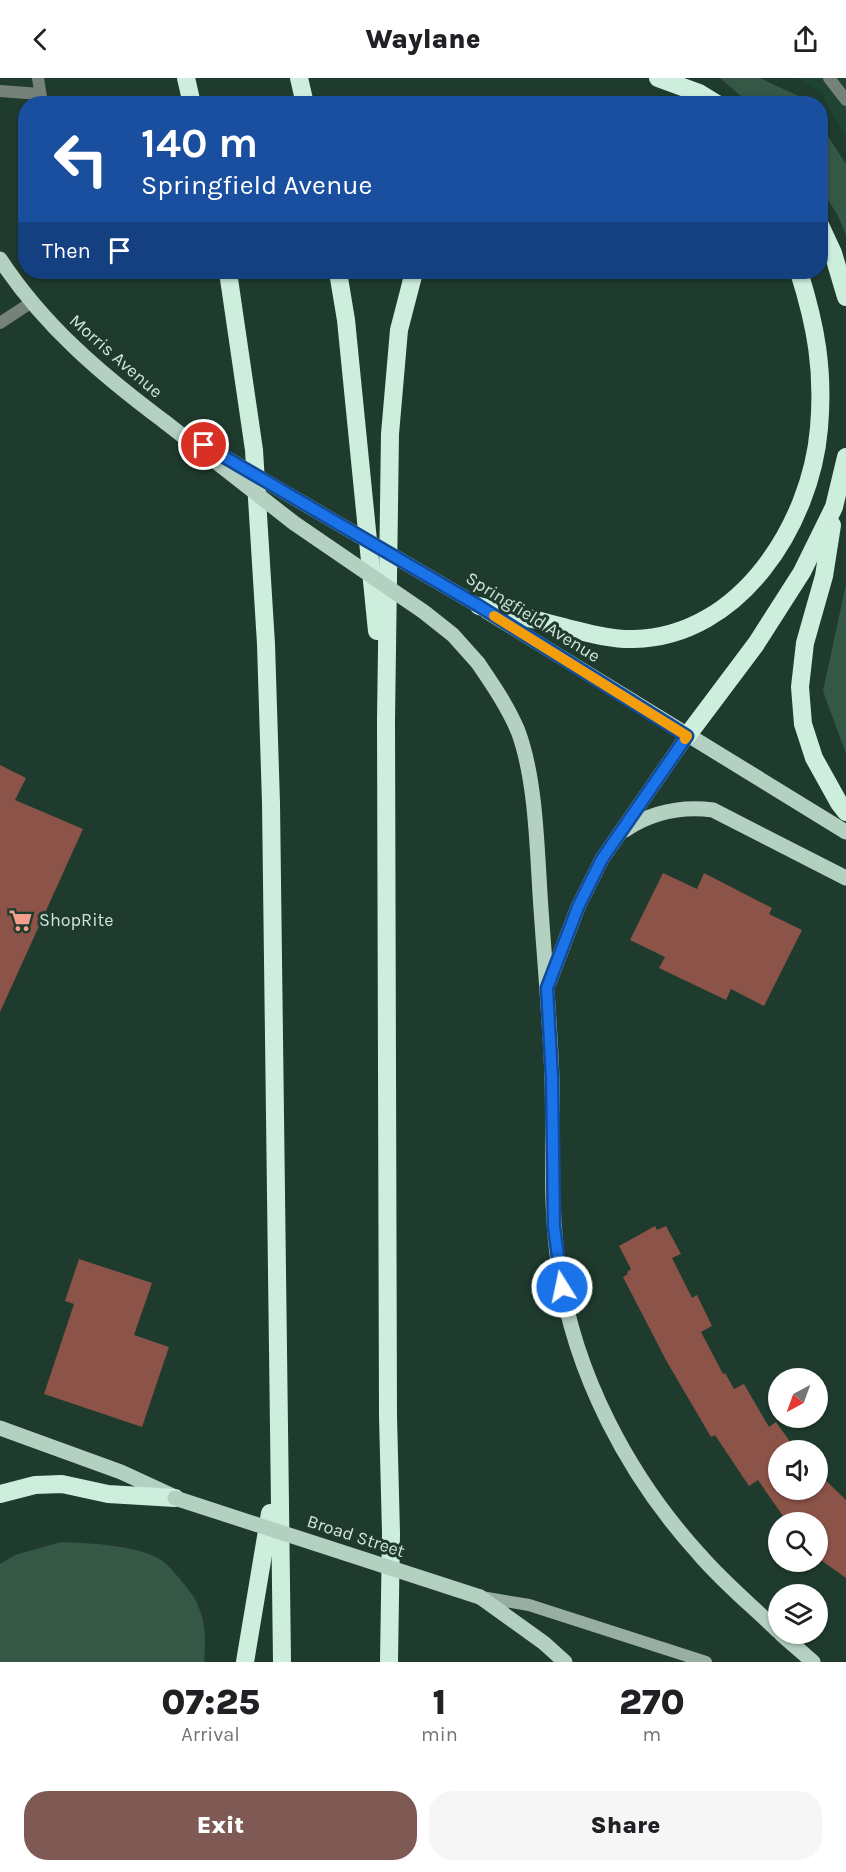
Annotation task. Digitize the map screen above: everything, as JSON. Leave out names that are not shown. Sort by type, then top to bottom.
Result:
[{"type":"highway","points":[[186,78],[190,96]]},
{"type":"highway","points":[[299,78],[303,96]]},
{"type":"highway","points":[[658,78],[704,96]]},
{"type":"highway","points":[[828,242],[846,297]]},
{"type":"highway","points":[[229,279],[254,450],[266,644],[271,803],[282,1662]]},
{"type":"highway","points":[[339,279],[346,320],[386,720]]},
{"type":"highway","points":[[389,1662],[391,1533],[388,1416],[386,720],[390,434],[399,330],[412,279]]},
{"type":"highway","points":[[479,606],[598,635],[634,639],[673,633],[702,621],[735,600],[763,569],[787,531],[802,499],[812,468],[819,429],[821,385],[818,340],[801,279]]},
{"type":"highway","points":[[846,457],[834,507],[824,576],[806,643],[800,687],[803,724],[814,758],[838,803],[846,812]]},
{"type":"highway","points":[[687,736],[756,644],[802,572],[834,507]]},
{"type":"highway","points":[[245,1662],[279,1461]]},
{"type":"highway","points":[[0,1494],[35,1485],[62,1484],[108,1494],[175,1498]]},
{"type":"main road","name":"Morris Avenue","points":[[0,259],[60,335],[91,364],[165,422]]},
{"type":"main road","name":"Springfield Avenue","points":[[165,422],[479,606],[846,832]]},
{"type":"main road","points":[[165,422],[294,523],[424,612],[453,635],[478,663],[500,695],[518,732],[533,803],[552,1078],[554,1227],[559,1269],[570,1322],[589,1381],[616,1436],[647,1488],[700,1556],[768,1621]]},
{"type":"main road","points":[[547,988],[578,907],[602,859],[687,736]]},
{"type":"main road","points":[[621,833],[643,818],[656,814],[699,808],[713,810],[727,815],[846,878]]},
{"type":"main road","name":"Broad Street","points":[[0,1428],[121,1472],[175,1498],[480,1597],[529,1605],[706,1662]]},
{"type":"main road","points":[[480,1597],[544,1643],[565,1662]]},
{"type":"main road","points":[[793,1644],[813,1662]]},
{"type":"lane","points":[[38,78],[41,96]]},
{"type":"lane","points":[[829,78],[846,100]]},
{"type":"lane","points":[[0,91],[26,96]]},
{"type":"lane","points":[[0,323],[32,302]]},
{"type":"shaded area","points":[[720,78],[760,78],[799,96],[741,96]]},
{"type":"shaded area","points":[[796,78],[846,78],[846,138],[828,105],[828,96],[823,96],[820,91]]},
{"type":"shaded area","points":[[828,136],[846,164],[846,235],[828,200]]},
{"type":"shaded area","points":[[846,584],[846,754],[823,691]]},
{"type":"shaded area","points":[[61,1542],[100,1544],[130,1549],[144,1552],[165,1563],[191,1593],[200,1611],[205,1630],[204,1662],[0,1662],[0,1564],[15,1555]]},
{"type":"building","name":"ShopRite","points":[[0,765],[26,778],[15,800],[83,829],[0,1012]]},
{"type":"building","points":[[663,873],[697,889],[704,873],[772,908],[769,914],[802,930],[764,1006],[731,989],[726,1000],[659,968],[665,957],[630,940]]},
{"type":"building","points":[[655,1226],[657,1230],[666,1226],[681,1254],[672,1258],[692,1298],[697,1295],[712,1326],[701,1332],[723,1374],[725,1373],[734,1389],[744,1384],[768,1428],[780,1428],[789,1440],[768,1440],[768,1494],[758,1480],[749,1486],[715,1435],[711,1437],[667,1362],[623,1277],[631,1269],[619,1246]]},
{"type":"building","points":[[79,1259],[152,1283],[134,1335],[169,1347],[142,1427],[44,1394],[74,1304],[65,1301]]},
{"type":"building","points":[[828,1483],[846,1500],[846,1578],[828,1565],[828,1512],[780,1512],[772,1500],[828,1500]]},
{"type":"slow traffic","points":[[494,616],[687,736],[685,739]]},
{"type":"place","name":"ShopRite","points":[[21,920]]},
{"type":"route","points":[[204,445],[479,606],[687,736],[644,795],[602,859],[578,907],[547,988],[552,1078],[554,1227],[562,1287]]}]
